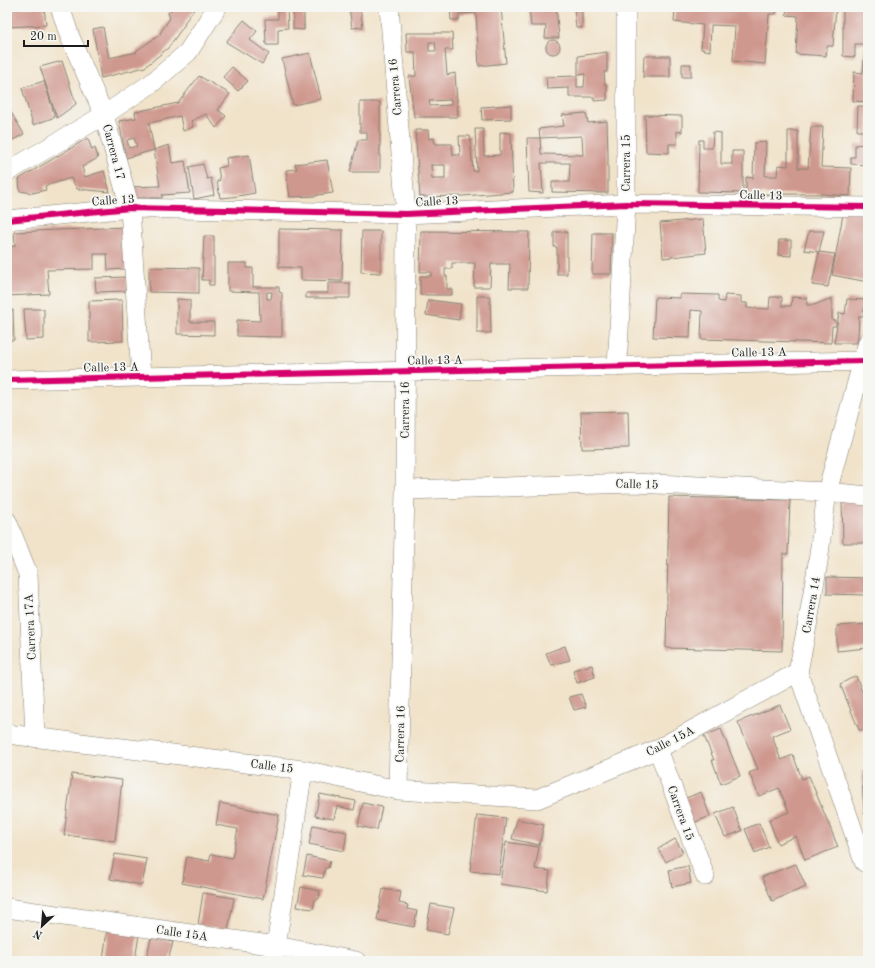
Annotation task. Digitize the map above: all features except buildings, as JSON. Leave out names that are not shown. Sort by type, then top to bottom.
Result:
[{"type":"street","name":"Carrera 17","points":[[60,7],[70,37],[104,115],[130,208],[141,377]]},
{"type":"street","points":[[7,172],[104,115],[152,83],[188,52],[217,7]]},
{"type":"street","name":"Carrera 16","points":[[389,7],[406,214],[405,490],[398,790]]},
{"type":"street","name":"Carrera 15","points":[[617,367],[626,204],[626,7]]},
{"type":"street","name":"Calle 13","points":[[7,220],[130,208],[406,214],[626,204],[868,207]]},
{"type":"street","name":"Carrera 14","points":[[798,672],[818,562],[827,492],[868,342]]},
{"type":"street","name":"Calle 13 A","points":[[7,380],[863,361]]},
{"type":"street","name":"Calle 15","points":[[405,490],[634,483],[827,492],[868,496]]},
{"type":"street","name":"Carrera 17A","points":[[7,521],[28,574],[35,737]]},
{"type":"street","points":[[798,672],[864,862]]},
{"type":"street","name":"Calle 15A","points":[[537,799],[658,749],[798,672]]},
{"type":"street","name":"Calle 15","points":[[7,734],[303,770],[398,790],[537,799]]},
{"type":"street","name":"Carrera 15","points":[[658,749],[705,876]]},
{"type":"street","points":[[274,954],[303,770]]},
{"type":"street","name":"Calle 15A","points":[[7,908],[274,954],[356,961]]},
{"type":"cycle path","points":[[7,220],[130,208],[406,214],[626,204],[868,207]]},
{"type":"cycle path","points":[[7,380],[863,361]]}]
